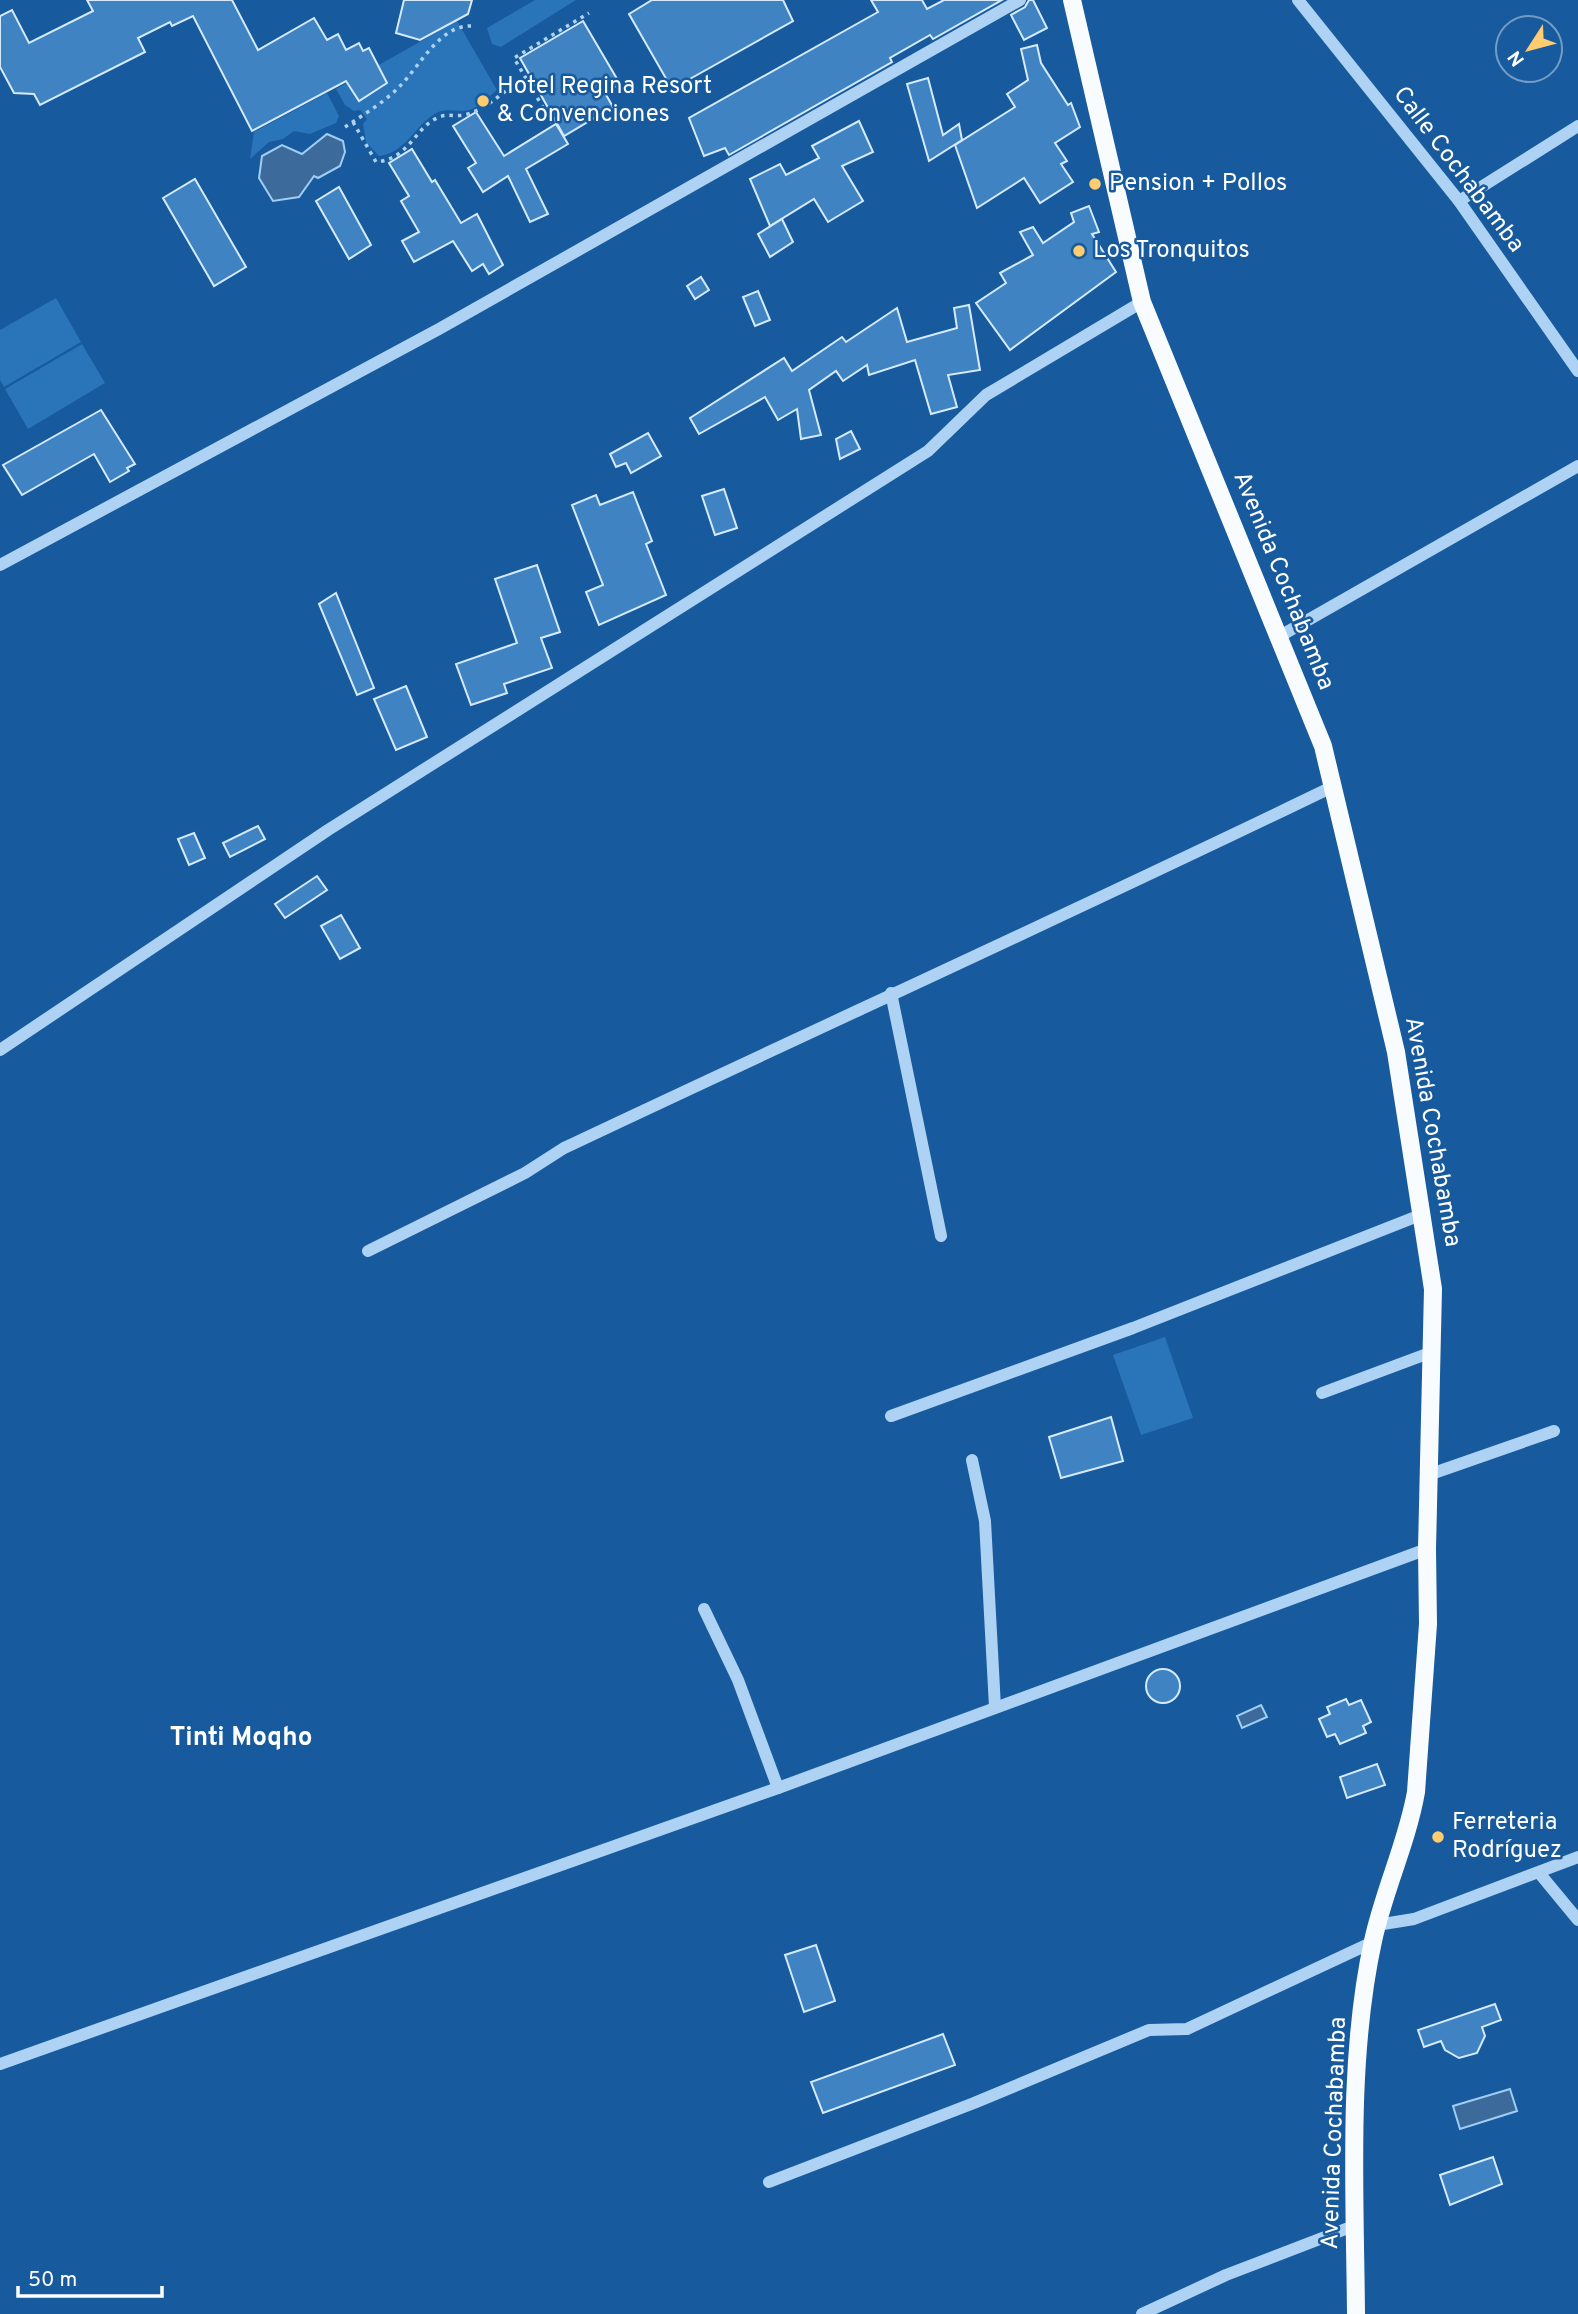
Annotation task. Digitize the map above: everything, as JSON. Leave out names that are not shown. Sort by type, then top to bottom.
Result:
[{"type":"main road","name":"Avenida Cochabamba","points":[[1072,0],[1142,302],[1323,746],[1396,1052],[1433,1289],[1431,1474],[1427,1549],[1428,1624],[1416,1792],[1375,1933],[1358,2039],[1356,2314]]},
{"type":"street","points":[[0,565],[439,329],[1020,0]]},
{"type":"street","name":"Calle Cochabamba","points":[[1298,0],[1459,201],[1578,371]]},
{"type":"street","points":[[1459,201],[1578,126]]},
{"type":"street","points":[[0,1050],[328,830],[928,451],[985,395],[1142,302]]},
{"type":"street","points":[[1280,636],[1578,466]]},
{"type":"street","points":[[368,1251],[525,1173],[564,1148],[891,993],[1086,906],[1332,787]]},
{"type":"street","points":[[891,993],[941,1236]]},
{"type":"street","points":[[891,1416],[1133,1328],[1423,1214]]},
{"type":"street","points":[[1322,1392],[1432,1352]]},
{"type":"street","points":[[1431,1474],[1554,1431]]},
{"type":"street","points":[[972,1460],[985,1521],[995,1707]]},
{"type":"street","points":[[0,2064],[778,1788],[1427,1549]]},
{"type":"street","points":[[704,1609],[738,1680],[778,1788]]},
{"type":"street","points":[[769,2182],[974,2103],[1149,2030],[1187,2029],[1375,1933],[1540,1874],[1578,1857]]},
{"type":"street","points":[[1540,1874],[1578,1920]]},
{"type":"street","points":[[1142,2314],[1226,2275],[1356,2225]]},
{"type":"path","points":[[552,123],[514,58],[589,13]]},
{"type":"path","points":[[345,127],[400,86],[446,36],[462,26],[471,26]]},
{"type":"path","points":[[352,122],[369,154],[376,162],[385,161],[415,141],[437,118],[469,114],[507,90]]},
{"type":"shaded area","points":[[535,0],[576,0],[501,47],[492,44],[487,28]]},
{"type":"shaded area","points":[[457,21],[497,90],[473,109],[444,110],[436,113],[396,150],[379,156],[366,142],[363,124],[367,119],[360,110],[354,111],[345,105],[336,89]]},
{"type":"shaded area","points":[[327,93],[339,116],[336,123],[310,134],[294,131],[283,139],[269,142],[250,159],[254,132]]},
{"type":"shaded area","points":[[327,134],[343,141],[345,152],[340,166],[318,178],[314,176],[299,197],[273,201],[259,178],[262,156],[282,145],[302,154]]},
{"type":"shaded area","points":[[56,298],[81,342],[4,387],[0,380],[0,330]]},
{"type":"shaded area","points":[[82,344],[105,383],[28,429],[5,389]]},
{"type":"shaded area","points":[[1165,1337],[1193,1418],[1141,1435],[1113,1355]]},
{"type":"shaded area","points":[[1261,1705],[1267,1717],[1242,1728],[1237,1716]]},
{"type":"shaded area","points":[[1510,2089],[1517,2111],[1460,2129],[1453,2106]]},
{"type":"building","points":[[87,0],[232,0],[258,50],[314,18],[327,40],[338,34],[346,50],[359,43],[363,51],[369,48],[387,83],[359,101],[346,81],[252,131],[193,16],[172,26],[170,22],[138,38],[145,52],[40,105],[34,94],[14,93],[0,67],[0,16],[12,10],[29,43],[93,11]]},
{"type":"building","points":[[404,0],[472,0],[468,14],[420,40],[396,33]]},
{"type":"building","points":[[652,0],[783,0],[793,21],[672,89],[629,14]]},
{"type":"building","points":[[871,0],[922,0],[927,9],[944,0],[1002,0],[933,39],[930,35],[890,58],[892,62],[729,155],[725,148],[704,156],[689,118],[878,12]]},
{"type":"building","points":[[1029,0],[1033,0],[1047,28],[1024,40],[1011,15],[1025,7]]},
{"type":"building","points":[[583,21],[620,84],[605,93],[613,107],[564,136],[520,58]]},
{"type":"building","points":[[1037,45],[1041,63],[1068,105],[1071,103],[1080,127],[1055,143],[1067,161],[1061,164],[1073,182],[1040,203],[1024,178],[977,208],[955,145],[1015,107],[1007,94],[1028,80],[1021,49]]},
{"type":"building","points":[[928,78],[943,135],[959,124],[962,140],[929,161],[907,84]]},
{"type":"building","points":[[476,112],[504,156],[556,124],[568,144],[526,169],[548,214],[530,222],[508,176],[483,192],[468,168],[476,163],[453,126]]},
{"type":"building","points":[[859,121],[873,152],[842,166],[863,201],[828,222],[814,199],[770,226],[750,179],[780,164],[786,175],[819,158],[812,146]]},
{"type":"building","points":[[412,149],[461,223],[477,214],[503,265],[489,274],[483,264],[472,271],[453,241],[414,262],[402,241],[419,232],[401,201],[409,196],[389,163]]},
{"type":"building","points":[[195,179],[246,267],[214,286],[163,198]]},
{"type":"building","points":[[339,187],[371,245],[349,259],[316,201]]},
{"type":"building","points":[[1089,206],[1099,232],[1092,234],[1116,272],[1010,350],[976,303],[1006,283],[1000,273],[1033,255],[1020,232],[1033,227],[1043,243],[1074,222],[1071,213]]},
{"type":"building","points":[[782,219],[793,242],[770,257],[758,234]]},
{"type":"building","points":[[701,277],[709,290],[695,299],[687,286]]},
{"type":"building","points":[[758,291],[770,320],[755,326],[743,297]]},
{"type":"building","points":[[969,305],[980,370],[948,375],[957,407],[931,414],[915,360],[869,375],[867,365],[843,381],[836,371],[809,390],[821,435],[801,439],[797,409],[778,420],[765,397],[699,434],[690,418],[784,358],[792,371],[842,337],[846,342],[897,308],[907,342],[957,328],[954,308]]},
{"type":"building","points":[[101,410],[135,464],[127,468],[129,471],[110,482],[94,454],[22,495],[3,465]]},
{"type":"building","points":[[851,431],[860,449],[840,459],[836,439]]},
{"type":"building","points":[[648,433],[661,456],[631,473],[626,463],[616,467],[610,454]]},
{"type":"building","points":[[724,489],[737,528],[715,535],[702,496]]},
{"type":"building","points":[[633,492],[652,541],[646,544],[666,595],[599,625],[586,592],[603,585],[572,505],[596,495],[600,505]]},
{"type":"building","points":[[537,565],[560,632],[541,638],[552,668],[504,684],[507,693],[471,705],[456,664],[517,643],[495,579]]},
{"type":"building","points":[[336,593],[374,688],[357,695],[319,604]]},
{"type":"building","points":[[406,686],[427,737],[396,750],[374,699]]},
{"type":"building","points":[[258,826],[265,839],[230,857],[223,843]]},
{"type":"building","points":[[194,833],[205,858],[189,865],[178,839]]},
{"type":"building","points":[[317,876],[327,890],[285,918],[275,904]]},
{"type":"building","points":[[341,915],[360,948],[340,959],[321,926]]},
{"type":"building","points":[[1111,1417],[1123,1461],[1061,1478],[1049,1437]]},
{"type":"building","points":[[1163,1669],[1175,1674],[1180,1686],[1175,1698],[1163,1703],[1151,1698],[1146,1686],[1151,1674]]},
{"type":"building","points":[[1346,1699],[1349,1705],[1361,1700],[1371,1722],[1363,1726],[1366,1733],[1340,1744],[1335,1734],[1327,1737],[1319,1719],[1330,1714],[1327,1707]]},
{"type":"building","points":[[1377,1764],[1385,1785],[1347,1798],[1340,1777]]},
{"type":"building","points":[[816,1945],[835,2001],[804,2012],[785,1955]]},
{"type":"building","points":[[1495,2004],[1501,2020],[1482,2027],[1485,2036],[1477,2053],[1459,2058],[1445,2050],[1441,2041],[1424,2047],[1418,2030]]},
{"type":"building","points":[[943,2034],[955,2065],[823,2113],[811,2082]]},
{"type":"building","points":[[1493,2157],[1502,2184],[1450,2205],[1440,2175]]},
{"type":"place","name":"Hotel Regina Resort & Convenciones","points":[[483,101]]},
{"type":"place","name":"Pension + Pollos","points":[[1095,184]]},
{"type":"place","name":"Los Tronquitos","points":[[1079,251]]},
{"type":"place","name":"Ferreteria Rodríguez","points":[[1438,1837]]},
{"type":"district","name":"Tinti Moqho","points":[[241,1738]]}]
